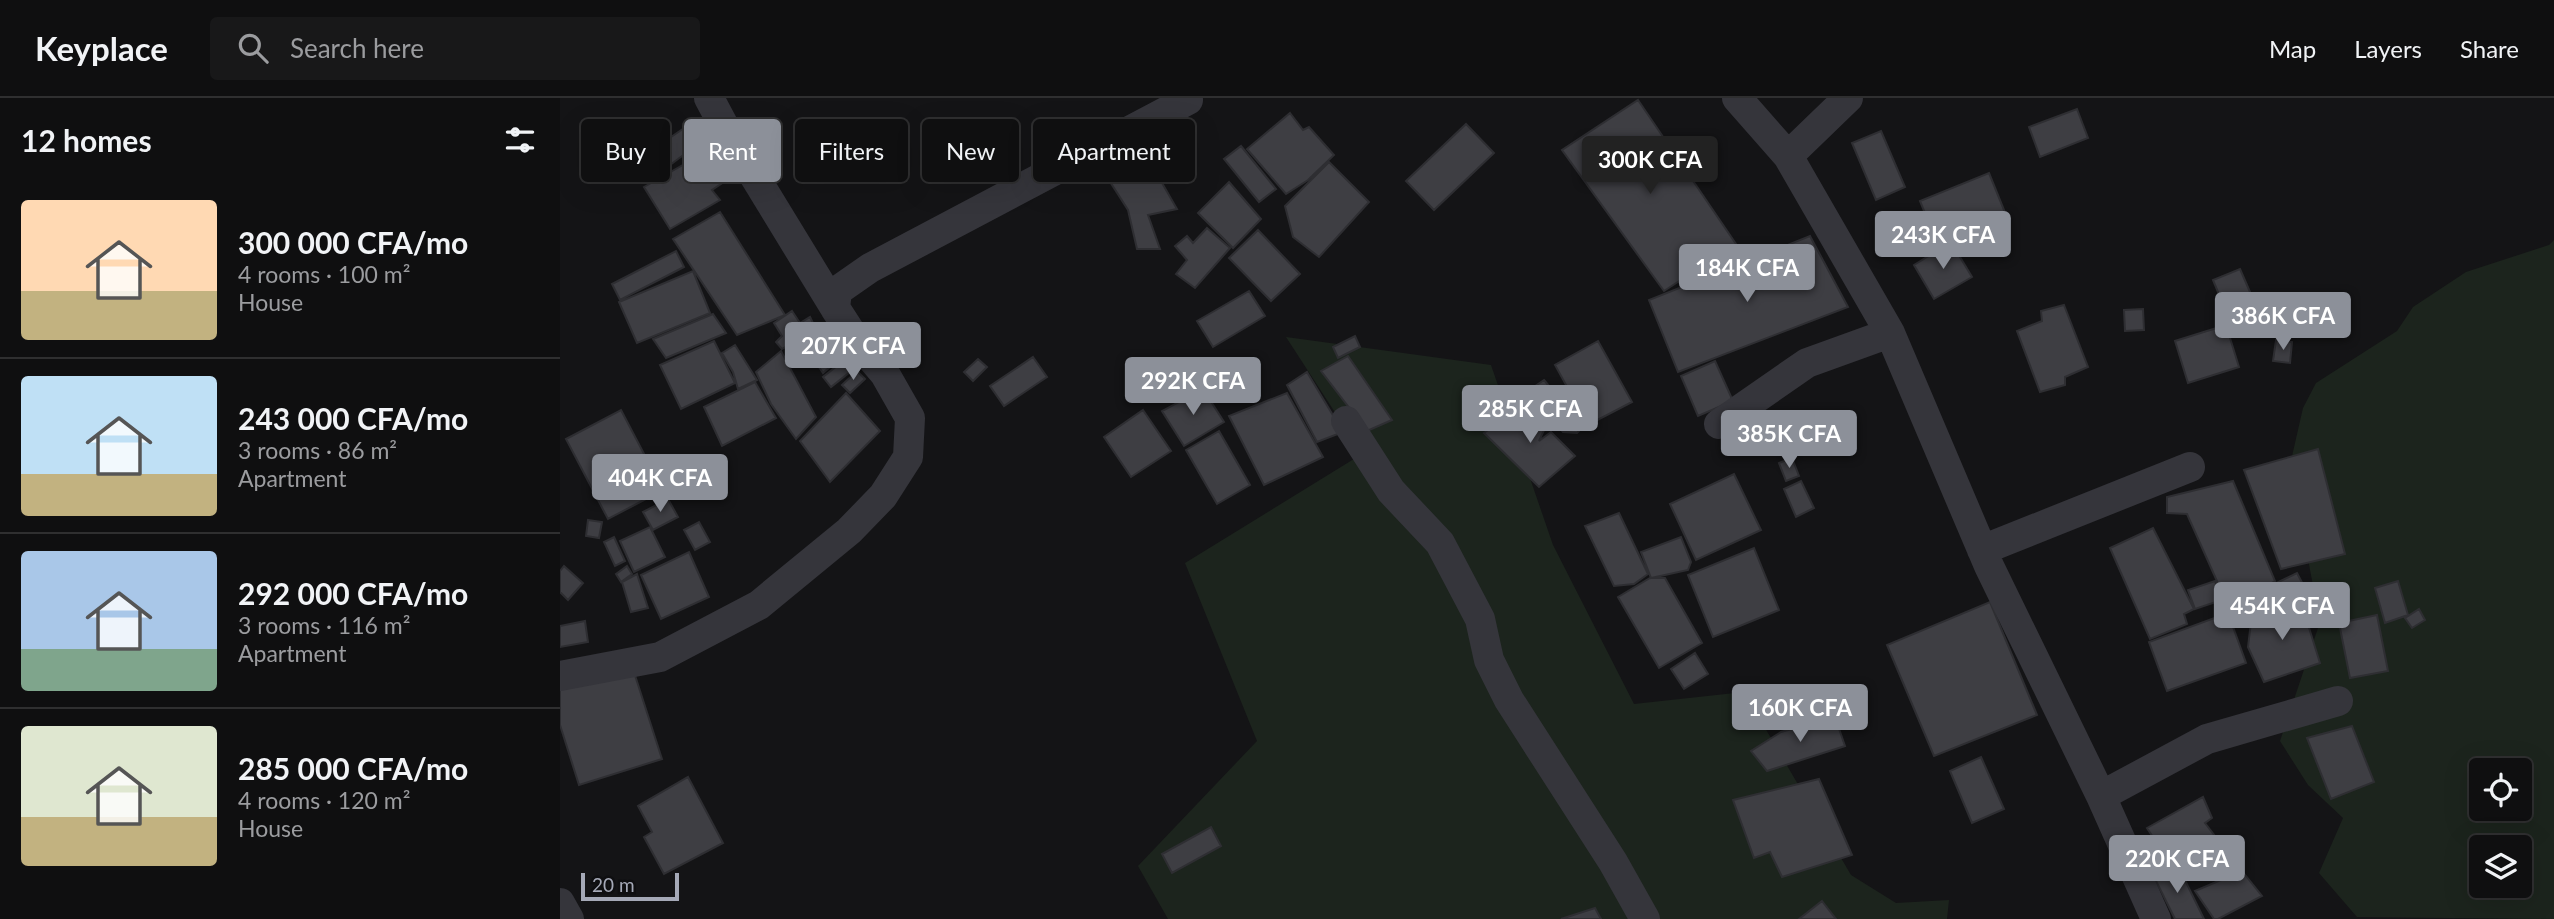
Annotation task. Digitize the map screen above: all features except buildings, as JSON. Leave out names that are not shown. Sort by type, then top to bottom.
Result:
[{"type":"street","points":[[560,676],[660,657],[759,605],[849,531],[883,496],[908,457],[910,418],[885,374],[855,339],[835,308],[709,98]]},
{"type":"street","points":[[1737,98],[1788,156],[1890,333],[1982,550],[2101,796],[2156,919]]},
{"type":"street","points":[[1788,156],[1848,98]]},
{"type":"street","points":[[835,308],[836,292],[870,268],[1188,100]]},
{"type":"street","points":[[1719,424],[1807,363],[1890,333]]},
{"type":"street","points":[[1346,422],[1391,491],[1440,543],[1480,619],[1489,660],[1509,700],[1613,862],[1645,919]]},
{"type":"street","points":[[1982,550],[2190,467]]},
{"type":"street","points":[[2101,796],[2207,739],[2338,701]]},
{"type":"street","points":[[560,904],[569,919]]},
{"type":"shaded area","points":[[2554,240],[2554,919],[2357,917],[2319,873],[2343,818],[2308,785],[2280,741],[2320,622],[2290,465],[2303,408],[2316,383],[2397,331],[2413,307],[2466,272],[2549,245]]},
{"type":"shaded area","points":[[1286,337],[1491,365],[1553,545],[1634,704],[1744,692],[1851,875],[1896,903],[1949,900],[1947,919],[1168,919],[1138,866],[1257,741],[1185,563],[1362,454]]}]
